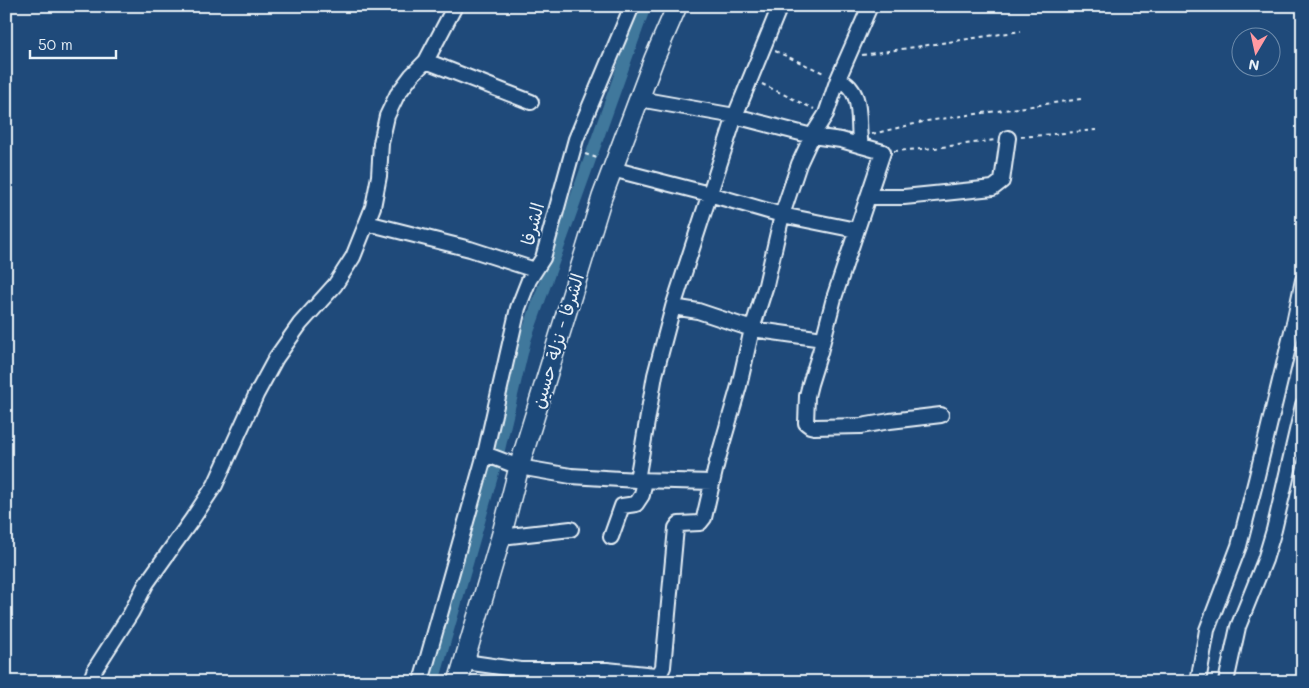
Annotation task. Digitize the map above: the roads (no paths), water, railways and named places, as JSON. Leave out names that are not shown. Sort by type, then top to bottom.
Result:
[{"type":"street","points":[[90,682],[95,669],[131,613],[146,584],[214,485],[268,370],[289,338],[341,277],[352,257],[373,208],[387,116],[397,95],[412,75],[426,61],[455,6]]},
{"type":"street","name":"الشرفا","points":[[421,682],[488,455],[516,316],[529,280],[540,265],[546,251],[576,139],[632,6]]},
{"type":"street","name":"الشرفا - نزلة حسين","points":[[458,682],[501,537],[513,464],[605,163],[639,99],[677,6]]},
{"type":"street","points":[[611,536],[622,506],[636,504],[642,495],[641,480],[655,375],[673,306],[736,116],[780,6]]},
{"type":"street","points":[[464,662],[521,670],[607,670],[660,674],[663,668],[676,528],[679,524],[700,523],[703,521],[739,386],[752,328],[766,285],[782,215],[799,164],[812,136],[826,114],[838,79],[870,6]]},
{"type":"street","points":[[426,61],[531,102]]},
{"type":"street","points":[[838,79],[855,94],[858,102],[860,141]]},
{"type":"street","points":[[639,99],[736,116],[812,136],[860,141],[883,152],[842,270],[807,396],[806,423],[810,426],[821,428],[861,426],[941,416]]},
{"type":"street","points":[[868,197],[904,196],[993,188],[1002,181],[1008,138]]},
{"type":"street","points":[[605,163],[782,215],[856,230]]},
{"type":"street","points":[[368,223],[470,249],[535,270]]},
{"type":"street","points":[[1198,682],[1207,630],[1236,554],[1250,506],[1303,280]]},
{"type":"street","points":[[673,306],[698,311],[752,328],[823,339]]},
{"type":"street","points":[[1226,682],[1238,627],[1265,560],[1274,530],[1303,405]]},
{"type":"street","points":[[488,455],[513,464],[571,476],[712,482]]},
{"type":"street","points":[[501,537],[571,529]]},
{"type":"waterway","points":[[433,682],[496,462],[525,340],[645,6]]}]
